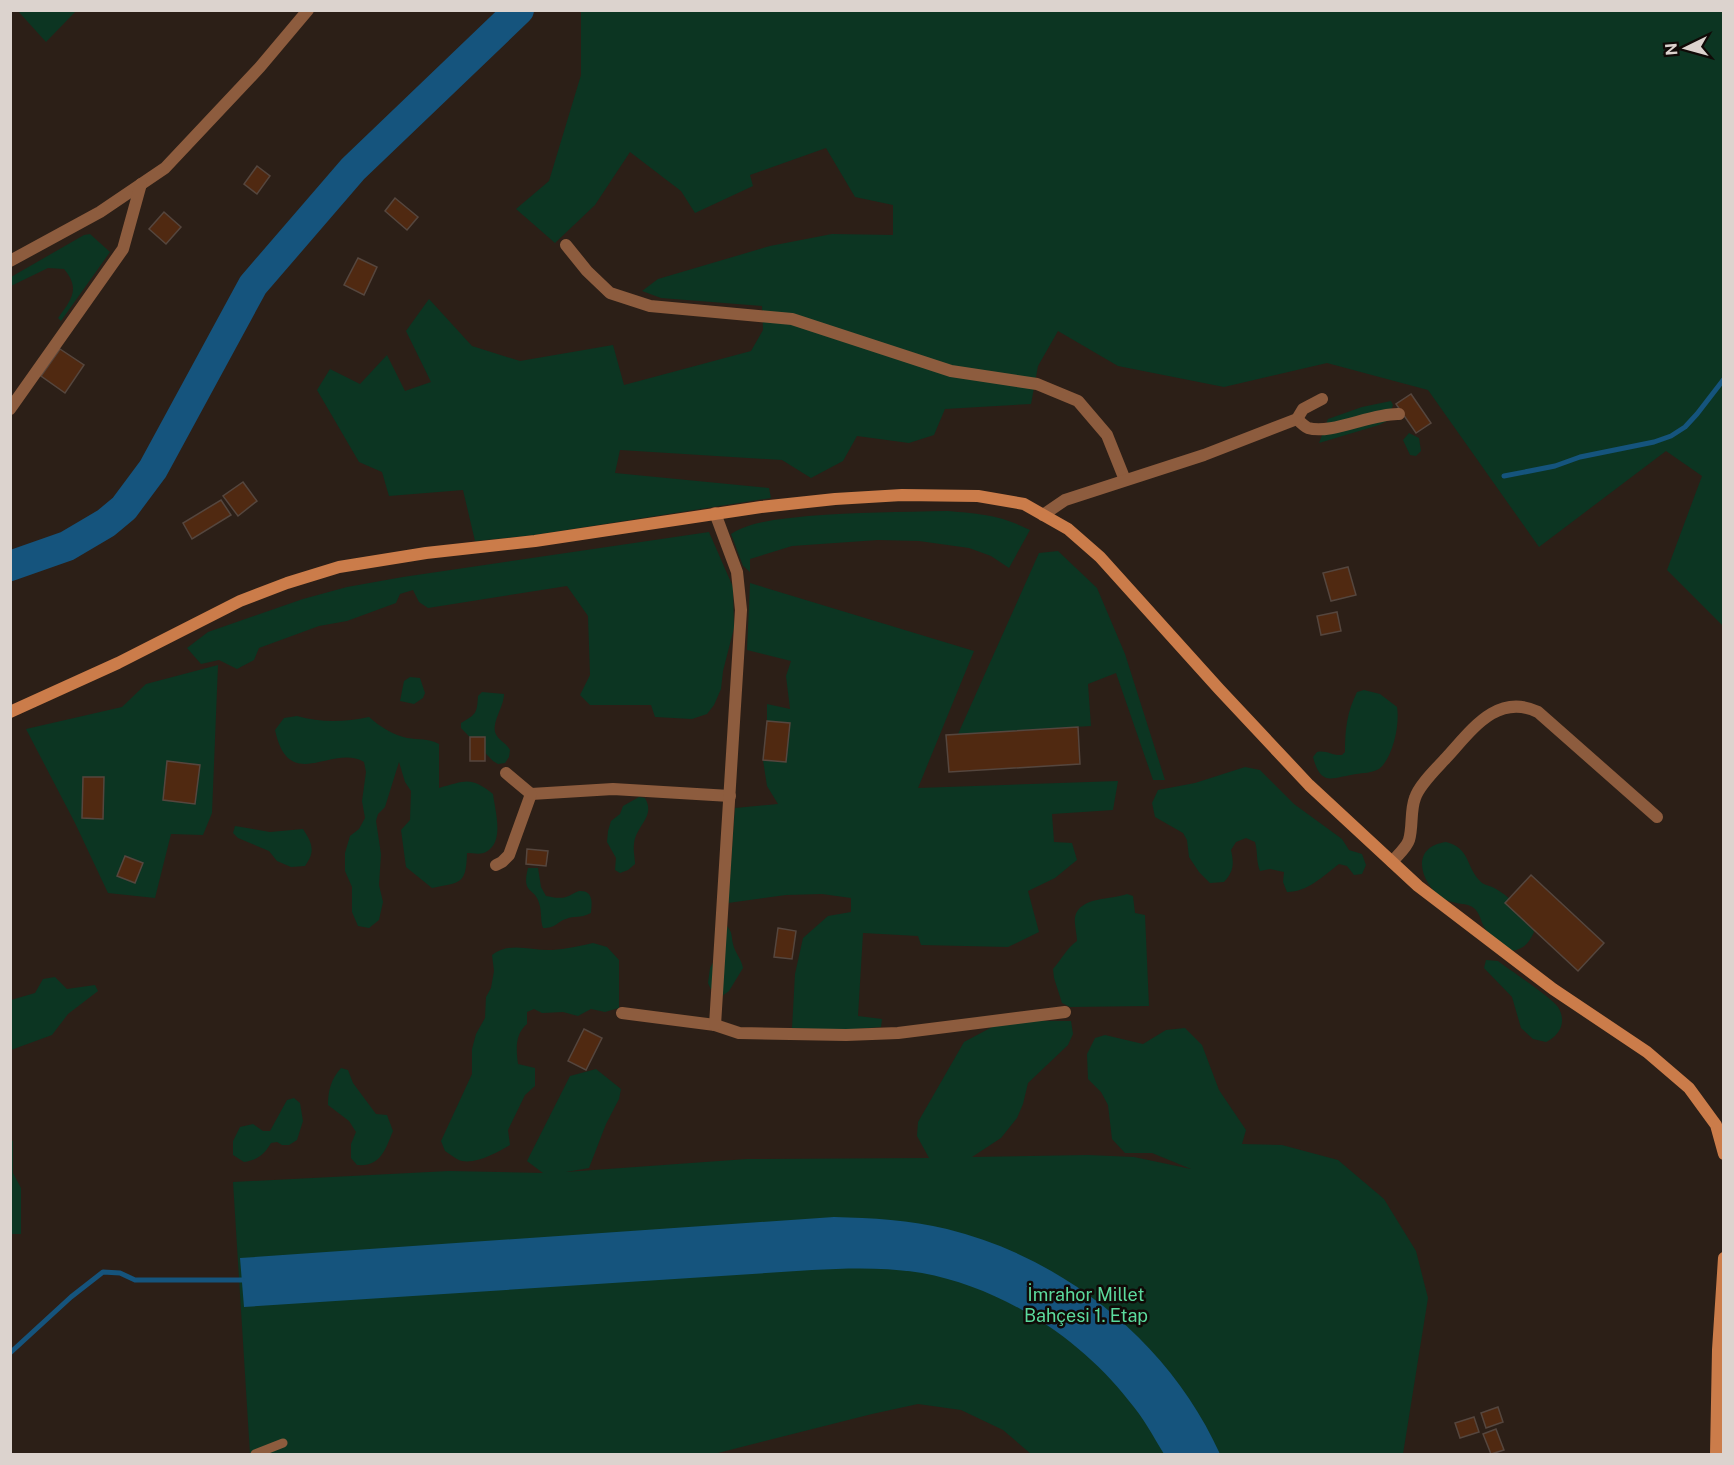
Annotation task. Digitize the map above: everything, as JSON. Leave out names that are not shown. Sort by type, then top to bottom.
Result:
[{"type":"street","points":[[10,261],[100,212],[165,168],[260,68],[308,10]]},
{"type":"street","points":[[10,409],[123,249],[141,184]]},
{"type":"street","points":[[566,245],[587,271],[610,293],[650,306],[792,319],[951,371],[1037,384],[1078,401],[1107,435],[1125,480]]},
{"type":"street","points":[[1043,515],[1065,500],[1204,455],[1297,418],[1303,409],[1322,399]]},
{"type":"street","points":[[1297,418],[1306,428],[1319,429],[1345,425],[1387,413],[1399,414]]},
{"type":"street","points":[[10,712],[117,663],[240,601],[339,567],[426,553],[536,541],[715,513],[835,499],[902,495],[978,496],[1024,504],[1068,529],[1100,557],[1218,689],[1294,769],[1418,886],[1553,989],[1647,1052],[1689,1089],[1716,1125],[1724,1154]]},
{"type":"street","points":[[715,513],[736,572],[740,600],[715,1025]]},
{"type":"street","points":[[1392,862],[1409,841],[1415,796],[1434,771],[1482,720],[1493,713],[1513,706],[1538,712],[1658,817]]},
{"type":"street","points":[[506,773],[531,794],[613,789],[730,796]]},
{"type":"street","points":[[496,865],[509,855],[531,794]]},
{"type":"street","points":[[622,1013],[715,1025],[739,1033],[846,1035],[898,1033],[1065,1012]]},
{"type":"street","points":[[1716,1455],[1718,1350],[1724,1258]]},
{"type":"lane","points":[[255,1455],[283,1443]]},
{"type":"green space","points":[[18,11],[76,11],[46,42]]},
{"type":"green space","points":[[581,11],[1723,11],[1723,626],[1667,570],[1702,476],[1666,451],[1539,547],[1428,390],[1327,363],[1224,387],[1118,366],[1058,331],[1038,366],[1031,404],[945,409],[934,435],[909,443],[857,436],[843,461],[811,478],[782,460],[620,450],[615,473],[769,488],[771,498],[534,535],[475,541],[463,490],[389,496],[382,472],[359,462],[317,390],[330,369],[360,384],[387,355],[405,391],[431,382],[406,331],[429,299],[472,346],[520,361],[613,345],[624,385],[751,351],[763,330],[762,306],[661,298],[642,291],[658,279],[770,246],[832,234],[893,235],[893,205],[855,197],[826,148],[750,175],[753,186],[695,213],[681,191],[630,152],[595,205],[555,243],[516,209],[549,181],[581,75]]},
{"type":"green space","points":[[90,234],[110,252],[61,321],[58,318],[70,300],[73,289],[64,269],[48,268],[11,286],[11,277],[84,235]]},
{"type":"green space","points":[[1391,401],[1393,405],[1387,421],[1319,443],[1328,419],[1362,407]]},
{"type":"green space","points":[[1409,433],[1419,438],[1421,451],[1416,456],[1410,455],[1403,440]]},
{"type":"green space","points":[[948,511],[1000,518],[1030,530],[1009,568],[991,556],[969,548],[919,541],[878,540],[792,546],[750,559],[750,572],[743,566],[731,534],[758,523],[778,519],[861,513]]},
{"type":"green space","points":[[709,532],[733,587],[734,628],[721,689],[714,705],[707,714],[692,719],[655,717],[651,705],[590,705],[580,695],[590,675],[588,616],[567,586],[428,608],[419,602],[413,590],[400,594],[396,603],[347,621],[319,626],[259,648],[254,660],[237,669],[219,660],[201,664],[187,648],[208,632],[303,599],[347,587]]},
{"type":"green space","points":[[1058,551],[1097,588],[1125,654],[1165,780],[1153,780],[1116,673],[1088,684],[1091,726],[958,734],[1039,553]]},
{"type":"green space","points":[[750,583],[974,651],[918,788],[1118,781],[1113,810],[1052,814],[1054,842],[1072,843],[1077,860],[1055,878],[1028,891],[1039,932],[1008,947],[921,945],[918,936],[863,933],[858,1016],[882,1019],[881,1027],[844,1030],[792,1028],[795,974],[803,938],[828,916],[851,912],[851,898],[822,894],[786,895],[728,903],[735,808],[778,804],[767,786],[763,760],[786,762],[790,723],[767,721],[767,704],[790,709],[786,676],[791,661],[747,650]]},
{"type":"green space","points":[[218,665],[212,813],[203,835],[171,834],[155,898],[108,893],[26,729],[122,707],[146,684]]},
{"type":"green space","points":[[410,677],[420,678],[425,693],[423,698],[414,704],[400,701],[404,681]]},
{"type":"green space","points":[[1364,690],[1380,694],[1397,707],[1396,731],[1392,749],[1379,769],[1334,778],[1324,777],[1316,767],[1313,757],[1317,752],[1342,755],[1345,752],[1346,728],[1351,707],[1357,692]]},
{"type":"green space","points":[[482,692],[504,694],[495,732],[510,750],[505,763],[498,764],[493,761],[461,728],[461,723],[475,713],[478,696]]},
{"type":"green space","points":[[297,716],[333,721],[369,717],[397,735],[439,744],[439,788],[456,783],[473,782],[493,794],[497,834],[492,847],[482,853],[467,853],[463,877],[450,885],[432,888],[406,867],[401,830],[410,820],[411,791],[405,782],[399,762],[385,807],[378,814],[376,821],[381,854],[379,885],[383,902],[379,920],[369,928],[358,926],[352,912],[352,887],[345,871],[345,853],[350,836],[359,829],[365,818],[362,801],[366,772],[364,762],[352,758],[339,758],[301,764],[290,760],[282,749],[275,730],[284,718]]},
{"type":"green space","points":[[1245,767],[1260,770],[1294,804],[1342,839],[1349,850],[1362,854],[1366,865],[1362,874],[1354,875],[1347,866],[1339,864],[1308,886],[1287,892],[1283,882],[1284,872],[1270,869],[1260,871],[1255,842],[1246,838],[1236,842],[1231,850],[1232,867],[1224,882],[1210,883],[1189,857],[1187,840],[1183,833],[1155,817],[1152,803],[1158,790],[1195,783]]},
{"type":"green space","points":[[639,797],[645,798],[648,811],[635,837],[635,864],[620,873],[615,870],[616,858],[607,842],[608,831],[611,821],[620,814],[623,806]]},
{"type":"green space","points":[[235,826],[270,832],[303,829],[312,847],[311,856],[305,866],[291,867],[277,861],[269,851],[238,838],[233,833]]},
{"type":"green space","points":[[1446,842],[1464,853],[1481,882],[1502,892],[1523,913],[1534,932],[1523,947],[1512,951],[1501,944],[1486,930],[1475,909],[1469,905],[1444,899],[1429,884],[1424,876],[1423,858],[1434,845]]},
{"type":"green space","points":[[528,868],[538,868],[541,887],[546,896],[561,898],[579,891],[590,895],[591,913],[543,928],[539,903],[526,883]]},
{"type":"green space","points":[[1127,894],[1133,896],[1135,913],[1145,915],[1149,1006],[1070,1007],[1062,1003],[1053,969],[1077,941],[1075,917],[1078,910],[1090,902]]},
{"type":"green space","points":[[727,926],[743,968],[729,991],[721,997],[713,994],[708,983],[710,968]]},
{"type":"green space","points":[[593,943],[607,947],[619,960],[619,1008],[605,1012],[591,1009],[578,1016],[563,1012],[542,1013],[534,1009],[527,1012],[527,1024],[520,1032],[517,1042],[517,1058],[518,1064],[535,1068],[535,1086],[525,1095],[508,1130],[510,1145],[474,1161],[460,1160],[445,1151],[441,1141],[472,1074],[472,1049],[476,1034],[485,1018],[486,997],[491,988],[494,971],[492,955],[506,948],[552,950]]},
{"type":"green space","points":[[1486,960],[1498,961],[1558,1007],[1562,1023],[1555,1036],[1546,1042],[1533,1039],[1521,1028],[1512,997],[1484,968]]},
{"type":"green space","points":[[55,977],[67,989],[95,985],[98,991],[68,1014],[52,1035],[11,1050],[11,1000],[35,993],[43,979]]},
{"type":"green space","name":"İmrahor Millet Bahçesi 1. Etap","points":[[1017,1021],[1071,1021],[1073,1034],[1068,1045],[1028,1083],[1017,1118],[1001,1138],[972,1157],[1088,1155],[1134,1157],[1191,1169],[1152,1153],[1125,1153],[1112,1139],[1108,1105],[1101,1092],[1088,1079],[1087,1054],[1095,1038],[1105,1035],[1143,1044],[1166,1030],[1185,1028],[1202,1045],[1219,1090],[1246,1130],[1242,1144],[1282,1145],[1338,1160],[1384,1199],[1416,1251],[1428,1298],[1403,1454],[1031,1454],[1003,1430],[961,1410],[918,1404],[714,1454],[250,1454],[233,1182],[449,1171],[543,1173],[527,1161],[570,1076],[596,1069],[621,1089],[619,1099],[606,1124],[589,1168],[566,1172],[747,1159],[929,1158],[917,1136],[918,1122],[964,1042],[994,1026]]},
{"type":"green space","points":[[341,1068],[348,1070],[353,1083],[376,1114],[387,1115],[393,1131],[381,1156],[372,1163],[357,1165],[351,1158],[351,1144],[356,1132],[349,1121],[328,1105],[331,1085]]},
{"type":"green space","points":[[294,1098],[300,1103],[303,1121],[297,1140],[289,1145],[271,1143],[260,1156],[249,1161],[244,1162],[233,1155],[233,1141],[240,1127],[253,1124],[263,1131],[270,1131],[287,1100]]},
{"type":"green space","points":[[11,1140],[13,1141],[13,1173],[21,1188],[21,1234],[11,1234]]},
{"type":"water","points":[[834,1217],[891,1220],[947,1229],[991,1242],[1032,1261],[1072,1284],[1109,1311],[1143,1342],[1173,1376],[1199,1414],[1220,1454],[1164,1454],[1129,1401],[1087,1356],[1063,1336],[1009,1303],[981,1290],[922,1273],[867,1268],[812,1270],[244,1307],[240,1258]]},
{"type":"building","points":[[257,166],[270,176],[257,194],[244,184]]},
{"type":"building","points":[[395,198],[418,217],[407,230],[385,211]]},
{"type":"building","points":[[164,212],[181,227],[166,244],[149,229]]},
{"type":"building","points":[[358,258],[377,267],[364,295],[344,285]]},
{"type":"building","points":[[60,349],[84,365],[65,393],[41,376]]},
{"type":"building","points":[[1411,394],[1431,423],[1416,433],[1396,404]]},
{"type":"building","points":[[243,482],[257,501],[238,516],[223,496]]},
{"type":"building","points":[[221,500],[231,515],[192,539],[183,523]]},
{"type":"building","points":[[1348,567],[1356,595],[1331,601],[1323,573]]},
{"type":"building","points":[[1337,612],[1341,631],[1321,635],[1317,616]]},
{"type":"building","points":[[767,721],[790,723],[786,762],[763,760]]},
{"type":"building","points":[[1078,727],[1080,764],[949,772],[946,735]]},
{"type":"building","points":[[470,737],[485,737],[485,761],[470,761]]},
{"type":"building","points":[[167,761],[200,765],[195,804],[163,800]]},
{"type":"building","points":[[83,777],[104,777],[103,819],[82,818]]},
{"type":"building","points":[[527,849],[548,851],[546,866],[526,864]]},
{"type":"building","points":[[125,856],[143,863],[135,883],[117,876]]},
{"type":"building","points":[[1531,875],[1604,943],[1578,971],[1505,903]]},
{"type":"building","points":[[778,928],[796,931],[792,959],[774,957]]},
{"type":"building","points":[[584,1029],[602,1038],[586,1070],[568,1061]]},
{"type":"building","points":[[1498,1407],[1503,1422],[1486,1428],[1481,1413]]},
{"type":"building","points":[[1474,1417],[1479,1432],[1460,1438],[1455,1423]]},
{"type":"building","points":[[1496,1429],[1504,1450],[1491,1454],[1483,1434]]},
{"type":"waterway","points":[[10,566],[67,546],[106,523],[124,508],[153,469],[253,285],[353,169],[519,10]]},
{"type":"waterway","points":[[1504,476],[1555,466],[1580,457],[1654,442],[1671,436],[1685,427],[1724,379]]},
{"type":"waterway","points":[[10,1353],[71,1297],[103,1272],[120,1273],[135,1280],[242,1280]]}]
